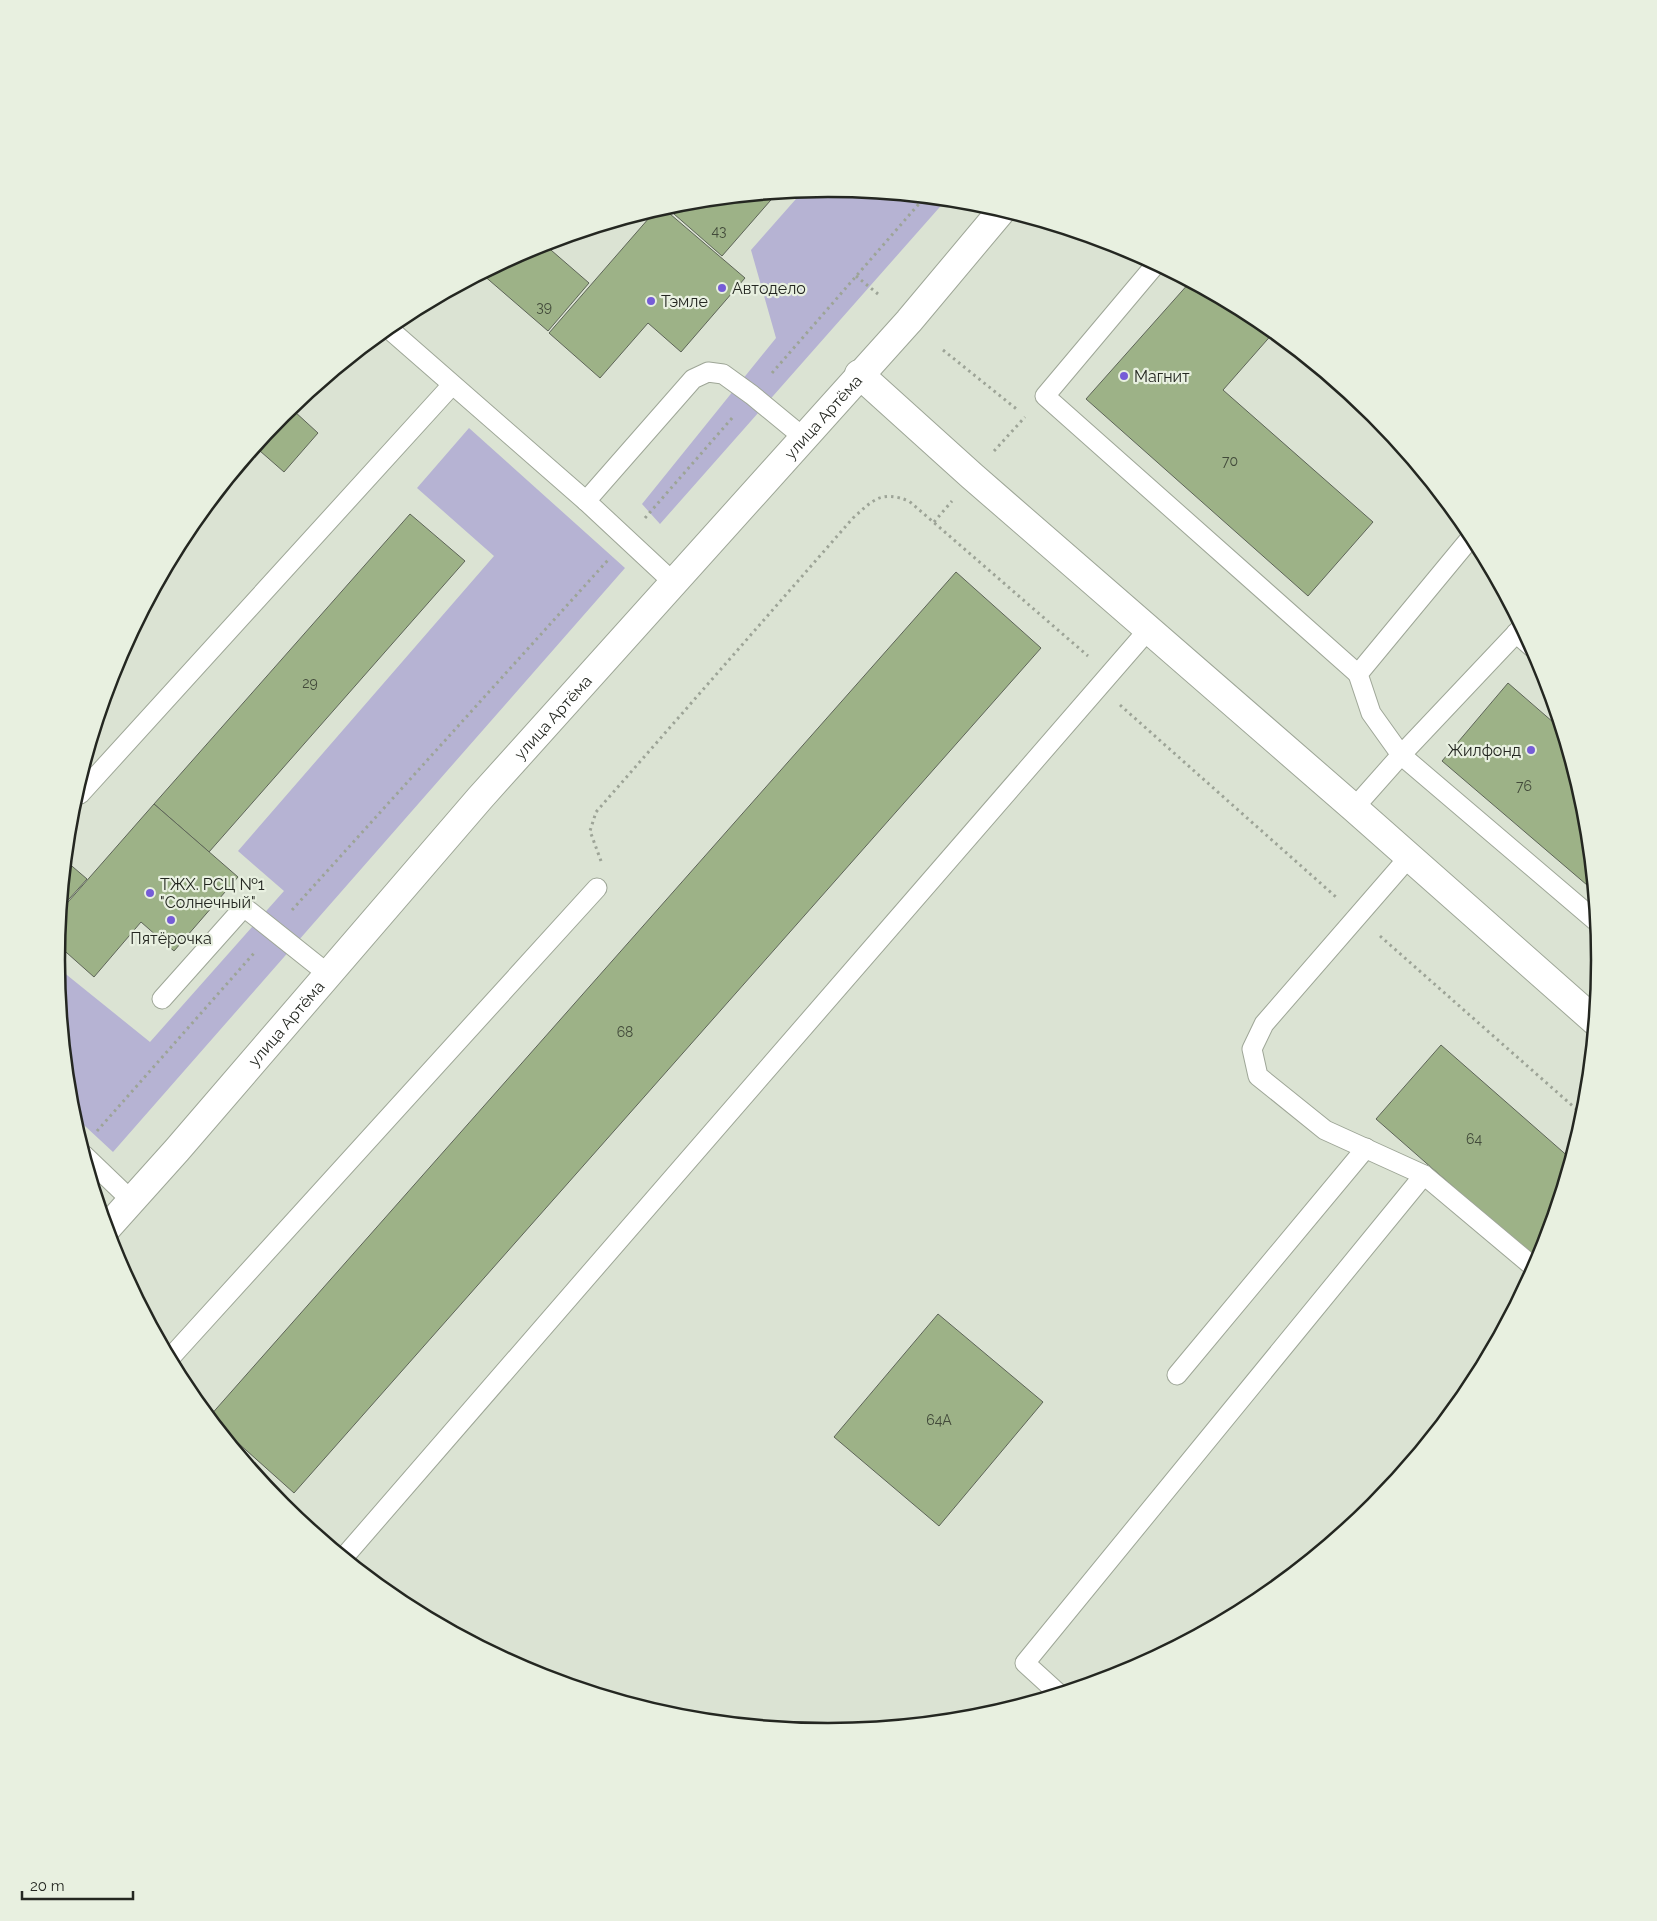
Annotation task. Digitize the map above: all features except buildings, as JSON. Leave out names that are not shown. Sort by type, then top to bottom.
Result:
[{"type":"main road","name":"улица Артёма","points":[[112,1223],[480,798],[859,374],[910,321],[997,216]]},
{"type":"main road","points":[[859,374],[972,476],[1354,808],[1589,1016]]},
{"type":"lane","points":[[1152,269],[1045,396],[1358,674],[1371,713],[1401,755],[1590,916]]},
{"type":"lane","points":[[394,333],[586,501],[674,583]]},
{"type":"lane","points":[[586,501],[693,379],[708,372],[723,374],[803,437]]},
{"type":"lane","points":[[85,788],[452,385]]},
{"type":"lane","points":[[1358,674],[1467,542]]},
{"type":"lane","points":[[348,1553],[1148,630]]},
{"type":"lane","points":[[1354,808],[1401,755],[1517,632]]},
{"type":"lane","points":[[1409,858],[1264,1024],[1252,1049],[1258,1076],[1325,1130],[1424,1175],[1529,1263]]},
{"type":"lane","points":[[174,1353],[597,888]]},
{"type":"lane","points":[[162,999],[244,908],[328,974]]},
{"type":"lane","points":[[1177,1374],[1366,1148]]},
{"type":"lane","points":[[93,1163],[132,1201]]},
{"type":"lane","points":[[1054,1689],[1025,1663],[1424,1175]]},
{"type":"path","points":[[96,1133],[273,932],[627,538],[920,203]]},
{"type":"path","points":[[856,276],[878,294]]},
{"type":"path","points":[[943,350],[1026,416],[989,456]]},
{"type":"path","points":[[934,522],[952,500]]},
{"type":"shaded area","points":[[828,197],[878,199],[941,206],[660,524],[642,504],[776,338],[751,250],[797,198]]},
{"type":"shaded area","points":[[469,428],[625,568],[113,1152],[84,1125],[72,1060],[66,974],[150,1042],[284,891],[238,851],[494,556],[417,488]]},
{"type":"place","name":"Автодело","points":[[722,288]]},
{"type":"place","name":"Тэмле","points":[[651,301]]},
{"type":"place","name":"Магнит","points":[[1124,376]]},
{"type":"place","name":"Жилфонд","points":[[1531,750]]},
{"type":"place","name":"ТЖХ. РСЦ №1 \"Солнечный\"","points":[[150,893]]},
{"type":"place","name":"Пятёрочка","points":[[171,920]]}]
